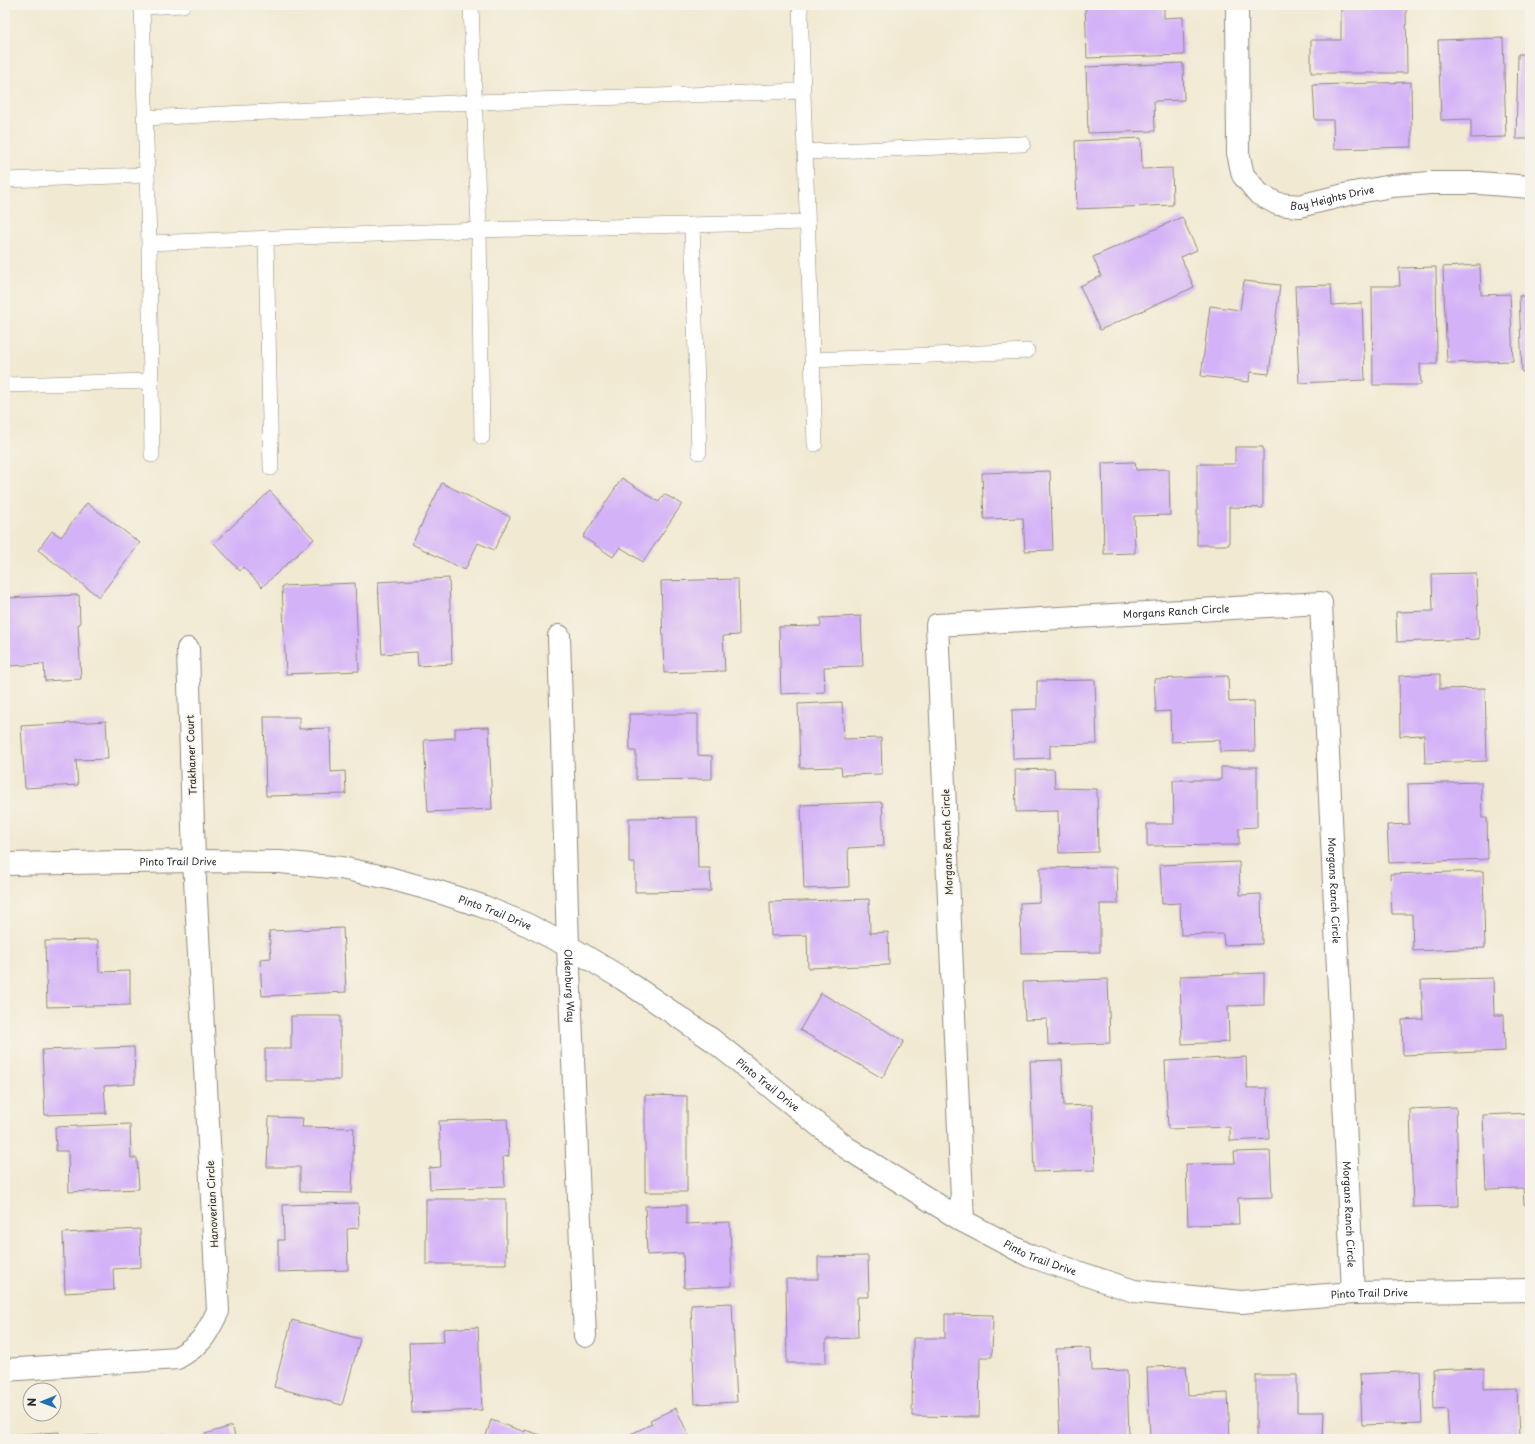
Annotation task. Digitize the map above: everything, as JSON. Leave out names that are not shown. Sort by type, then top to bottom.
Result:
[{"type":"street","name":"Bay Heights Drive","points":[[1237,5],[1238,154],[1243,175],[1259,194],[1278,204],[1299,206],[1353,193],[1392,186],[1479,183],[1530,187]]},
{"type":"street","name":"Morgans Ranch Circle","points":[[963,1221],[937,625],[1321,603],[1352,1293]]},
{"type":"street","name":"Oldenburg Way","points":[[559,636],[568,946],[585,1336]]},
{"type":"street","name":"Trakhaner Court","points":[[188,649],[194,861]]},
{"type":"street","name":"Pinto Trail Drive","points":[[5,864],[194,861],[280,862],[341,868],[389,878],[436,890],[482,906],[528,925],[568,946],[623,979],[711,1039],[847,1148],[963,1221],[1030,1256],[1134,1292],[1241,1302],[1352,1293],[1530,1290]]},
{"type":"street","name":"Hanoverian Circle","points":[[5,1370],[177,1358],[194,1348],[204,1338],[218,1311],[194,861]]},
{"type":"lane","points":[[152,455],[149,243],[144,118],[142,6],[183,5]]},
{"type":"lane","points":[[472,5],[479,230],[482,437]]},
{"type":"lane","points":[[800,5],[815,444]]},
{"type":"lane","points":[[144,118],[475,102],[803,91]]},
{"type":"lane","points":[[805,152],[1023,144]]},
{"type":"lane","points":[[5,180],[146,175]]},
{"type":"lane","points":[[149,243],[479,230],[808,222]]},
{"type":"lane","points":[[692,225],[699,452]]},
{"type":"lane","points":[[266,238],[271,468]]},
{"type":"lane","points":[[812,360],[1027,351]]},
{"type":"lane","points":[[5,385],[151,381]]},
{"type":"building","points":[[1085,5],[1164,5],[1164,18],[1183,17],[1184,55],[1087,58]]},
{"type":"building","points":[[1406,5],[1407,73],[1311,73],[1311,40],[1341,40],[1341,6]]},
{"type":"building","points":[[1503,38],[1506,137],[1471,138],[1471,119],[1441,120],[1438,40]]},
{"type":"building","points":[[1518,54],[1530,54],[1530,139],[1516,139]]},
{"type":"building","points":[[1183,63],[1184,100],[1154,101],[1155,131],[1088,133],[1086,67]]},
{"type":"building","points":[[1411,82],[1412,147],[1334,149],[1333,120],[1315,120],[1313,85]]},
{"type":"building","points":[[1141,138],[1142,169],[1172,168],[1173,205],[1077,209],[1075,141]]},
{"type":"building","points":[[1182,217],[1197,250],[1181,257],[1194,287],[1100,330],[1080,286],[1101,276],[1093,257]]},
{"type":"building","points":[[1480,265],[1481,295],[1510,294],[1513,361],[1447,363],[1443,267]]},
{"type":"building","points":[[1436,267],[1437,364],[1420,364],[1421,385],[1373,385],[1372,286],[1400,286],[1399,268]]},
{"type":"building","points":[[1244,281],[1280,285],[1269,374],[1250,372],[1249,382],[1201,376],[1210,306],[1240,310]]},
{"type":"building","points":[[1331,285],[1332,305],[1362,303],[1365,380],[1299,383],[1295,286]]},
{"type":"building","points":[[1519,296],[1530,296],[1530,372],[1522,372]]},
{"type":"building","points":[[1235,447],[1263,447],[1263,508],[1229,507],[1229,545],[1197,545],[1197,464],[1235,464]]},
{"type":"building","points":[[1135,462],[1136,470],[1169,469],[1170,515],[1134,516],[1135,553],[1104,554],[1102,463]]},
{"type":"building","points":[[1050,471],[1053,550],[1025,551],[1023,518],[984,519],[982,473]]},
{"type":"building","points":[[622,478],[659,502],[664,494],[682,504],[643,562],[620,547],[613,557],[583,537]]},
{"type":"building","points":[[442,483],[510,517],[494,550],[478,543],[465,570],[412,544]]},
{"type":"building","points":[[270,491],[314,539],[262,587],[243,567],[240,571],[214,543]]},
{"type":"building","points":[[87,503],[140,543],[99,597],[38,550],[52,531],[61,537]]},
{"type":"building","points":[[1476,573],[1479,639],[1397,642],[1396,612],[1433,611],[1432,574]]},
{"type":"building","points":[[449,578],[452,664],[418,666],[417,652],[382,654],[378,582]]},
{"type":"building","points":[[738,579],[739,635],[723,636],[725,671],[664,673],[661,581]]},
{"type":"building","points":[[355,583],[359,671],[286,674],[282,586]]},
{"type":"building","points":[[79,595],[80,624],[78,624],[81,679],[45,681],[44,664],[10,666],[7,598]]},
{"type":"building","points":[[861,616],[863,666],[824,667],[825,692],[781,694],[779,627],[821,626],[820,618]]},
{"type":"building","points":[[1440,674],[1440,689],[1485,688],[1487,761],[1425,763],[1424,735],[1400,736],[1399,676]]},
{"type":"building","points":[[1228,676],[1229,702],[1254,701],[1255,751],[1220,752],[1220,740],[1171,742],[1170,711],[1156,712],[1154,679]]},
{"type":"building","points":[[1095,680],[1097,744],[1050,745],[1050,758],[1013,759],[1012,710],[1037,709],[1037,681]]},
{"type":"building","points":[[842,702],[844,739],[881,738],[882,774],[842,775],[841,767],[800,768],[798,704]]},
{"type":"building","points":[[629,714],[698,714],[698,755],[712,756],[712,779],[636,780],[636,751],[630,751]]},
{"type":"building","points":[[264,717],[299,717],[299,729],[330,728],[331,772],[345,771],[346,794],[266,796]]},
{"type":"building","points":[[106,721],[108,759],[76,760],[78,785],[25,788],[21,726]]},
{"type":"building","points":[[489,727],[492,809],[428,812],[424,740],[455,738],[455,728]]},
{"type":"building","points":[[1221,767],[1257,767],[1257,827],[1239,828],[1239,845],[1147,846],[1147,824],[1174,824],[1173,780],[1221,780]]},
{"type":"building","points":[[1054,769],[1055,788],[1097,789],[1098,852],[1059,853],[1058,811],[1016,812],[1015,770]]},
{"type":"building","points":[[1481,782],[1482,818],[1487,818],[1488,859],[1389,863],[1387,825],[1409,824],[1408,784]]},
{"type":"building","points":[[882,802],[884,846],[848,848],[849,887],[804,889],[801,805]]},
{"type":"building","points":[[697,817],[698,868],[710,868],[711,891],[635,892],[635,863],[629,863],[629,818]]},
{"type":"building","points":[[1239,862],[1240,895],[1261,894],[1262,944],[1224,945],[1223,934],[1181,935],[1180,903],[1162,904],[1160,865]]},
{"type":"building","points":[[1117,867],[1118,904],[1100,904],[1100,952],[1021,953],[1020,903],[1040,902],[1040,868]]},
{"type":"building","points":[[1483,871],[1485,948],[1413,951],[1412,914],[1392,914],[1390,874]]},
{"type":"building","points":[[869,899],[870,933],[888,932],[889,965],[808,968],[807,935],[771,936],[770,902]]},
{"type":"building","points":[[343,928],[346,992],[262,996],[260,959],[271,958],[269,931]]},
{"type":"building","points":[[98,940],[99,972],[130,971],[130,1005],[47,1007],[45,941]]},
{"type":"building","points":[[1264,973],[1264,1005],[1228,1006],[1229,1042],[1182,1044],[1180,976]]},
{"type":"building","points":[[1493,978],[1494,1015],[1504,1015],[1505,1051],[1403,1055],[1402,1020],[1423,1019],[1421,980]]},
{"type":"building","points":[[1108,979],[1110,1043],[1048,1045],[1047,1019],[1025,1020],[1023,982]]},
{"type":"building","points":[[821,993],[904,1041],[882,1078],[800,1030]]},
{"type":"building","points":[[291,1016],[340,1016],[340,1080],[265,1080],[265,1049],[291,1049]]},
{"type":"building","points":[[134,1047],[135,1084],[104,1086],[106,1113],[45,1115],[42,1050]]},
{"type":"building","points":[[1246,1057],[1247,1088],[1267,1088],[1269,1139],[1230,1141],[1230,1127],[1168,1129],[1165,1061]]},
{"type":"building","points":[[1062,1060],[1064,1106],[1092,1105],[1095,1170],[1034,1172],[1030,1061]]},
{"type":"building","points":[[645,1095],[687,1096],[687,1192],[645,1192]]},
{"type":"building","points":[[1456,1107],[1459,1206],[1413,1207],[1410,1109]]},
{"type":"building","points":[[1530,1113],[1530,1204],[1524,1205],[1523,1188],[1486,1189],[1483,1115]]},
{"type":"building","points":[[269,1117],[303,1118],[302,1127],[354,1128],[352,1193],[300,1192],[300,1167],[267,1167]]},
{"type":"building","points":[[507,1119],[509,1156],[503,1157],[505,1186],[430,1189],[429,1168],[441,1167],[439,1121]]},
{"type":"building","points":[[130,1124],[131,1158],[137,1158],[139,1189],[69,1192],[68,1151],[56,1151],[55,1127]]},
{"type":"building","points":[[1270,1151],[1272,1197],[1238,1198],[1239,1224],[1188,1225],[1186,1164],[1235,1163],[1234,1152]]},
{"type":"building","points":[[426,1199],[506,1199],[506,1264],[426,1264]]},
{"type":"building","points":[[358,1203],[359,1228],[347,1229],[348,1270],[278,1272],[278,1240],[284,1240],[283,1205]]},
{"type":"building","points":[[686,1205],[686,1224],[730,1222],[732,1286],[684,1288],[683,1253],[647,1255],[645,1206]]},
{"type":"building","points":[[140,1229],[141,1267],[113,1269],[114,1290],[65,1293],[63,1233]]},
{"type":"building","points":[[868,1256],[869,1297],[857,1297],[858,1338],[826,1339],[826,1363],[787,1363],[786,1279],[818,1279],[818,1257]]},
{"type":"building","points":[[732,1303],[737,1402],[695,1404],[691,1305]]},
{"type":"building","points":[[945,1314],[993,1315],[992,1357],[980,1357],[979,1417],[912,1416],[913,1338],[945,1338]]},
{"type":"building","points":[[292,1320],[360,1339],[342,1405],[274,1387]]},
{"type":"building","points":[[478,1327],[482,1410],[412,1413],[409,1343],[444,1342],[443,1329]]},
{"type":"building","points":[[1091,1348],[1092,1371],[1127,1370],[1129,1439],[1060,1439],[1056,1349]]},
{"type":"building","points":[[1186,1366],[1188,1395],[1228,1393],[1230,1439],[1150,1439],[1147,1367]]},
{"type":"building","points":[[1484,1368],[1484,1389],[1517,1388],[1519,1439],[1449,1439],[1447,1409],[1434,1410],[1433,1370]]},
{"type":"building","points":[[1420,1371],[1422,1423],[1362,1425],[1360,1374]]},
{"type":"building","points":[[1256,1375],[1297,1375],[1297,1412],[1324,1412],[1323,1439],[1256,1439]]},
{"type":"building","points":[[676,1408],[690,1439],[620,1439],[652,1424],[650,1420]]},
{"type":"building","points":[[491,1420],[525,1432],[525,1430],[553,1439],[485,1439]]},
{"type":"building","points":[[232,1426],[236,1439],[206,1439],[205,1434]]},
{"type":"building","points":[[59,1432],[60,1439],[5,1439],[5,1435]]},
{"type":"building","points":[[112,1435],[112,1439],[84,1439],[84,1436]]},
{"type":"building","points":[[163,1437],[163,1439],[138,1439],[138,1438]]}]
